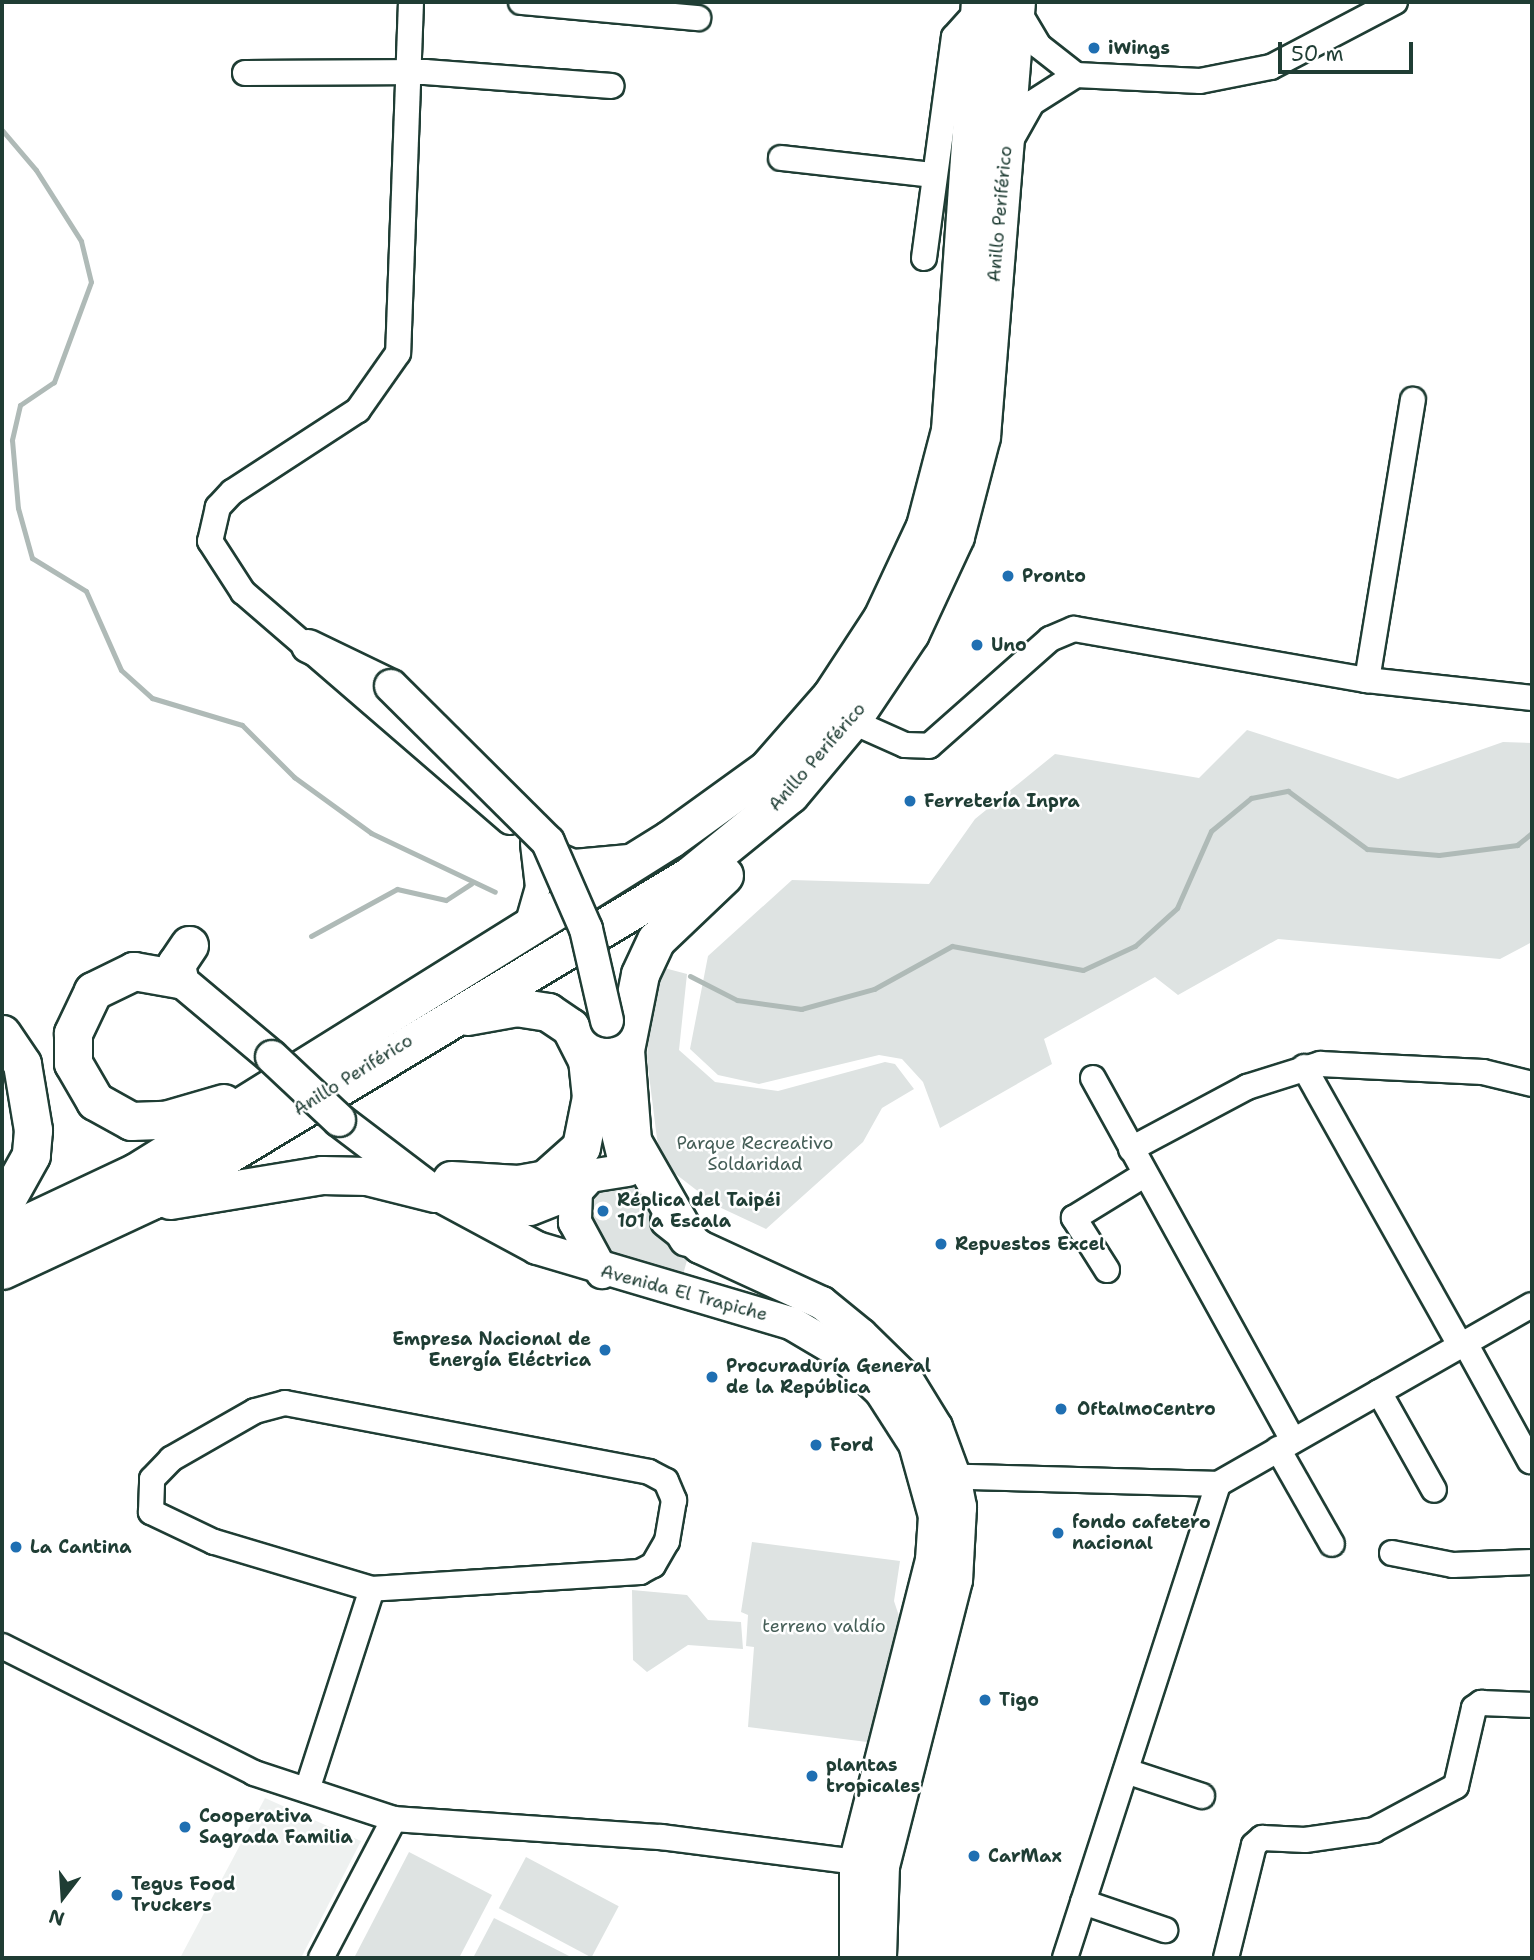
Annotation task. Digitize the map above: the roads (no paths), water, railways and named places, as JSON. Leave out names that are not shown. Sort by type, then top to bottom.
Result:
[{"type":"highway","name":"Anillo Periférico","points":[[2,1270],[129,1211],[433,1026],[689,876],[772,811],[842,732],[910,633],[955,536],[981,436],[1003,175],[998,4]]},
{"type":"highway","name":"Anillo Periférico","points":[[2,1235],[136,1172],[647,854],[767,769],[831,696],[882,618],[925,526],[950,430],[998,4]]},
{"type":"highway","points":[[693,1242],[632,1141],[625,1059],[640,974],[656,940],[816,788],[842,732]]},
{"type":"highway","points":[[184,962],[134,971],[93,991],[73,1033],[81,1084],[112,1114],[148,1123],[265,1092]]},
{"type":"highway","points":[[129,1211],[212,1189],[322,1175],[367,1176],[443,1187],[518,1184],[566,1166],[587,1132],[587,1060],[570,1027],[548,1012],[517,1007],[433,1026]]},
{"type":"highway","points":[[2,1034],[22,1064],[33,1130],[31,1155],[2,1207]]},
{"type":"main road","points":[[308,646],[391,686],[548,842],[586,929],[607,1021],[607,1089],[628,1170],[590,1176],[576,1191],[530,1209],[513,1208],[443,1187]]},
{"type":"main road","name":"Avenida El Trapiche","points":[[184,962],[272,1056],[339,1120],[537,1248],[602,1272],[683,1289],[791,1324],[840,1352],[881,1391],[940,1476]]},
{"type":"main road","name":"Avenida El Trapiche","points":[[628,1170],[661,1216],[693,1242],[822,1303],[861,1335],[907,1380],[936,1427],[940,1476],[932,1560],[870,1863],[856,1958]]},
{"type":"main road","points":[[576,1191],[575,1222],[602,1272]]},
{"type":"main road","points":[[683,1289],[696,1269],[693,1242]]},
{"type":"main road","name":"Avenida El Trapiche","points":[[870,1863],[880,1958]]},
{"type":"street","points":[[411,2],[411,72],[398,353],[358,411],[232,492],[212,524],[210,541],[225,573],[533,844],[573,862],[647,854]]},
{"type":"street","points":[[521,2],[698,18]]},
{"type":"street","points":[[1003,175],[1007,149],[1032,103],[1076,75],[1200,81],[1242,75],[1303,53],[1395,2]]},
{"type":"street","points":[[924,258],[933,175],[954,37],[998,4],[1039,46],[1076,75]]},
{"type":"street","points":[[246,73],[411,72],[611,86]]},
{"type":"street","points":[[781,159],[933,175]]},
{"type":"street","points":[[1367,680],[1413,400]]},
{"type":"street","points":[[842,732],[905,745],[929,746],[1050,639],[1074,629],[1367,680],[1532,698]]},
{"type":"street","points":[[526,929],[538,887],[533,844]]},
{"type":"street","points":[[1131,1149],[1247,1087],[1304,1067],[1363,1061],[1532,1083]]},
{"type":"street","points":[[1304,1067],[1530,1461]]},
{"type":"street","points":[[1093,1078],[1285,1444],[1332,1544]]},
{"type":"street","points":[[1107,1270],[1074,1218],[1144,1175]]},
{"type":"street","points":[[940,1476],[1218,1484],[1532,1305]]},
{"type":"street","points":[[1379,1392],[1434,1490]]},
{"type":"street","points":[[296,1403],[641,1470],[670,1488],[675,1504],[667,1541],[653,1566],[640,1572],[372,1589],[165,1524],[148,1505],[152,1479],[171,1459],[243,1417],[296,1403]]},
{"type":"street","points":[[1065,1958],[1218,1484]]},
{"type":"street","points":[[1392,1553],[1453,1565],[1532,1562]]},
{"type":"street","points":[[307,1790],[372,1589]]},
{"type":"street","points":[[2,1646],[254,1773],[394,1819],[661,1837],[870,1863]]},
{"type":"street","points":[[1226,1958],[1254,1845],[1262,1838],[1305,1840],[1374,1830],[1456,1786],[1474,1708],[1481,1703],[1532,1705]]},
{"type":"street","points":[[1126,1771],[1202,1796]]},
{"type":"street","points":[[321,1958],[394,1819]]},
{"type":"street","points":[[1083,1902],[1165,1930]]},
{"type":"waterway","points":[[2,130],[36,170],[81,241],[91,282],[54,382],[20,405],[12,440],[18,508],[32,558],[86,591],[121,670],[152,698],[242,725],[294,777],[371,833],[495,892]]},
{"type":"waterway","points":[[690,976],[737,1000],[801,1009],[874,989],[952,946],[1083,970],[1135,946],[1177,908],[1211,831],[1251,798],[1288,791],[1367,849],[1439,855],[1517,845],[1532,833]]},
{"type":"waterway","points":[[311,936],[397,889],[446,900],[471,884]]},
{"type":"place","name":"iWings","points":[[1094,48]]},
{"type":"place","name":"Pronto","points":[[1008,576]]},
{"type":"place","name":"Uno","points":[[977,645]]},
{"type":"place","name":"Ferretería Inpra","points":[[910,801]]},
{"type":"place","name":"Réplica del Taipéi 101 a Escala","points":[[603,1211]]},
{"type":"place","name":"Repuestos Excel","points":[[941,1244]]},
{"type":"place","name":"Empresa Nacional de Energía Eléctrica","points":[[605,1350]]},
{"type":"place","name":"Procuraduría General de la República","points":[[712,1377]]},
{"type":"place","name":"OftalmoCentro","points":[[1061,1409]]},
{"type":"place","name":"Ford","points":[[816,1445]]},
{"type":"place","name":"fondo cafetero nacional","points":[[1058,1533]]},
{"type":"place","name":"La Cantina","points":[[16,1547]]},
{"type":"place","name":"Tigo","points":[[985,1700]]},
{"type":"place","name":"plantas tropicales","points":[[812,1776]]},
{"type":"place","name":"Cooperativa Sagrada Familia","points":[[185,1827]]},
{"type":"place","name":"CarMax","points":[[974,1856]]},
{"type":"place","name":"Tegus Food Truckers","points":[[117,1895]]},
{"type":"park label","name":"Parque Recreativo Soldaridad","points":[[755,1154]]},
{"type":"park label","name":"terreno valdío","points":[[824,1626]]}]
